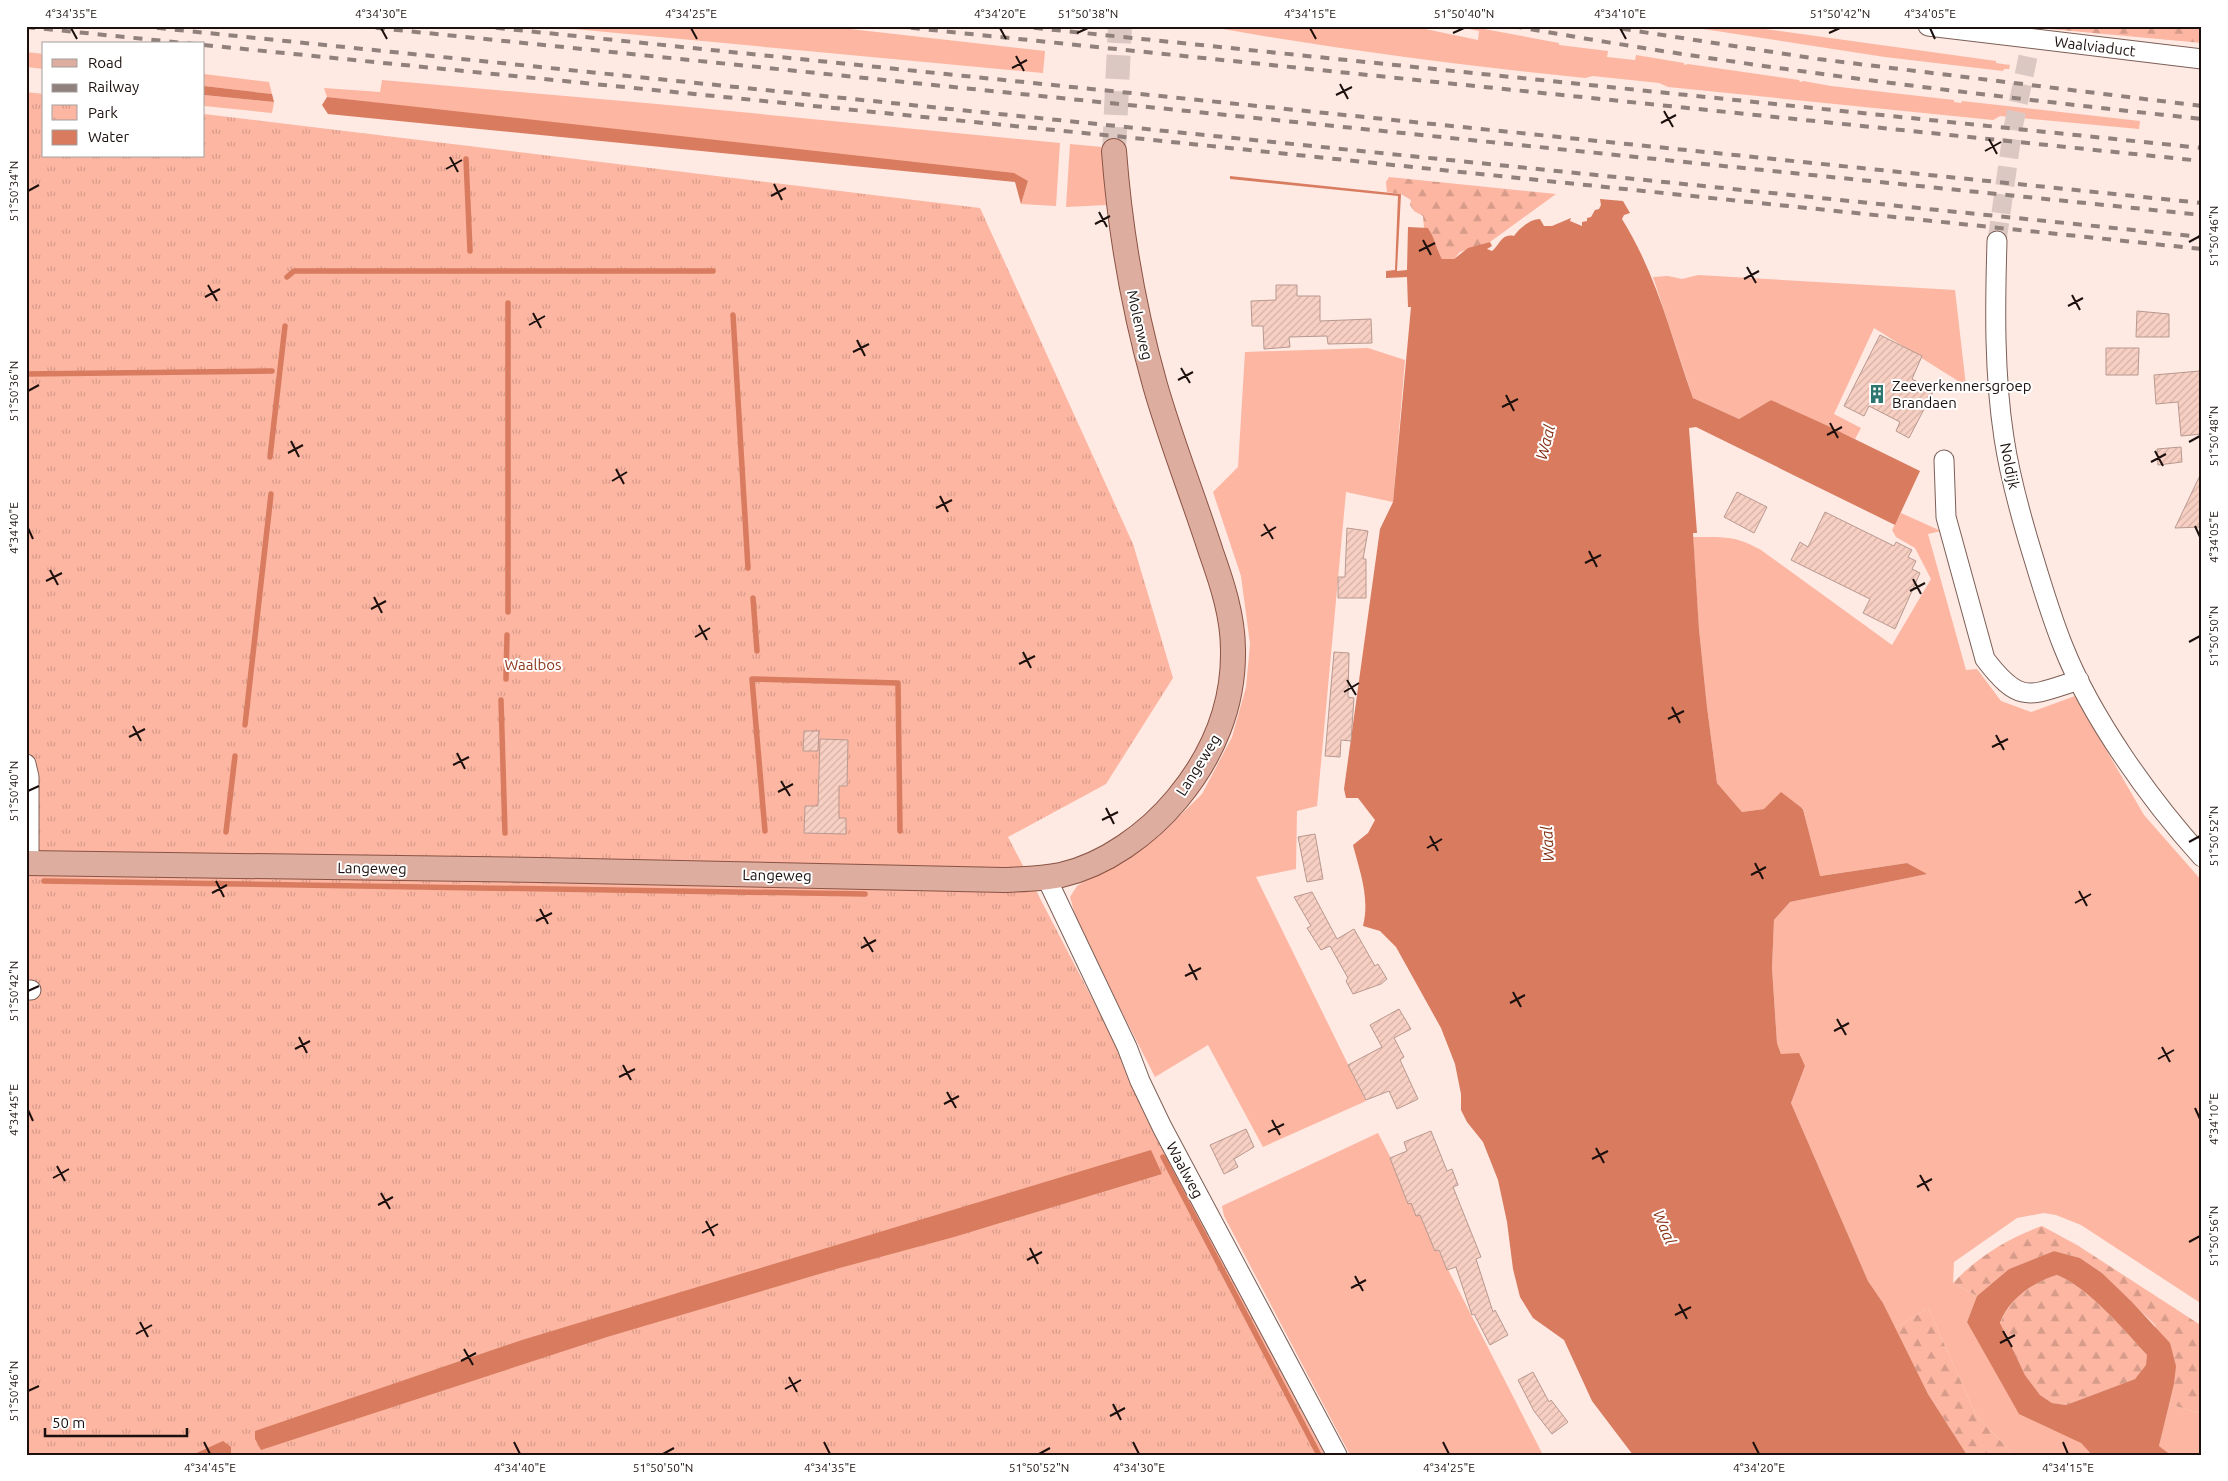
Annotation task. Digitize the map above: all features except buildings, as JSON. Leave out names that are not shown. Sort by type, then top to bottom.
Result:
[{"type":"main road","name":"Molenweg","points":[[1114,151],[1118,204],[1136,310],[1156,388],[1192,493]]},
{"type":"main road","name":"Langeweg","points":[[27,863],[539,870],[1004,880],[1046,877],[1080,869],[1110,855],[1139,836],[1168,810],[1190,783],[1208,754],[1223,722],[1230,690],[1233,650],[1230,617],[1220,577],[1192,493]]},
{"type":"street","name":"Waalviaduct","points":[[1928,26],[2202,59]]},
{"type":"street","name":"Noldijk","points":[[1997,241],[1995,309],[1998,378],[2004,438],[2018,508],[2063,646],[2079,680],[2134,771],[2202,857]]},
{"type":"street","points":[[1944,460],[1946,517],[1985,659],[1997,675],[2013,689],[2032,695],[2079,680]]},
{"type":"street","points":[[26,764],[29,777],[27,863]]},
{"type":"street","name":"Waalweg","points":[[1046,877],[1127,1047],[1140,1081],[1162,1126],[1337,1455]]},
{"type":"green space","points":[[542,26],[824,26],[1045,51],[1043,73]]},
{"type":"green space","points":[[1206,26],[1411,26],[1478,40],[1479,31],[1455,26],[1468,26],[1559,43],[1559,45],[1608,51],[1607,57],[1635,60],[1636,55],[1684,63],[1684,65],[1688,64],[1799,80],[1800,82],[1954,100],[1954,102],[1961,103],[1962,101],[2140,121],[2139,129],[2000,116],[1993,120],[1668,87],[1659,83],[1593,76],[1585,78],[1395,56]]},
{"type":"green space","points":[[1684,26],[1743,26],[1996,61],[1996,63],[2010,65],[2009,69],[2004,69],[2003,71],[1885,57]]},
{"type":"green space","points":[[2051,26],[2202,26],[2202,43],[2050,29]]},
{"type":"green space","points":[[26,52],[42,54],[42,69],[26,67]]},
{"type":"green space","points":[[205,74],[269,82],[272,94],[205,86]]},
{"type":"green space","points":[[382,80],[657,104],[1060,143],[1056,206],[1021,204],[1028,181],[327,97],[324,88],[380,92]]},
{"type":"green space","name":"Waalbos","points":[[26,92],[42,94],[42,158],[205,158],[205,114],[980,208],[1133,544],[1173,678],[1106,784],[1008,837],[1330,1455],[26,1455]]},
{"type":"green space","points":[[205,95],[274,102],[272,113],[205,106]]},
{"type":"green space","points":[[1070,144],[1102,147],[1106,205],[1066,207]]},
{"type":"green space","points":[[1389,177],[1556,194],[1490,242],[1460,252],[1454,259],[1442,259],[1428,228],[1424,228],[1423,216],[1414,211],[1410,205],[1411,200],[1401,194],[1387,192],[1386,182]]},
{"type":"green space","points":[[1698,275],[1955,290],[1966,386],[1874,328],[1834,414],[1861,428],[1855,439],[1771,400],[1739,419],[1693,398],[1653,277],[1668,276],[1682,279]]},
{"type":"green space","points":[[1368,348],[1405,360],[1393,502],[1346,492],[1317,806],[1297,811],[1296,869],[1256,877],[1366,1101],[1263,1147],[1208,1045],[1155,1077],[1078,926],[1070,897],[1077,886],[1158,837],[1202,794],[1232,737],[1246,687],[1250,644],[1241,576],[1213,492],[1238,467],[1245,352]]},
{"type":"green space","points":[[1901,513],[1941,531],[1928,534],[1966,670],[1977,669],[2001,701],[2031,712],[2075,696],[2144,815],[2202,881],[2202,1304],[2081,1225],[2056,1215],[2044,1213],[2017,1218],[1954,1262],[1953,1283],[1977,1296],[1967,1322],[2055,1429],[2081,1443],[2092,1455],[2014,1455],[1976,1415],[1928,1308],[1895,1328],[1883,1303],[1868,1281],[1791,1103],[1805,1066],[1781,1054],[1777,1043],[1772,968],[1774,920],[1790,902],[1926,874],[1907,863],[1819,876],[1803,808],[1764,809],[1742,812],[1717,783],[1699,629],[1693,537],[1736,539],[1752,545],[1892,645],[1931,579],[1915,548],[1896,537],[1892,530]]},
{"type":"green space","points":[[1378,1133],[1543,1455],[1350,1455],[1224,1216],[1222,1206]]},
{"type":"green space","points":[[2042,1226],[2077,1245],[2202,1326],[2202,1414],[2169,1404],[2174,1384],[2155,1325],[2102,1273],[2080,1258],[2054,1251],[2009,1269],[1977,1296],[1953,1283],[1972,1265],[1994,1249]]},
{"type":"green space","points":[[2057,1275],[2081,1289],[2093,1299],[2147,1355],[2147,1365],[2135,1379],[2066,1405],[2052,1403],[2040,1395],[2025,1375],[2000,1324],[2009,1307],[2023,1293],[2039,1282]]},
{"type":"green space","points":[[1928,1308],[1976,1415],[2014,1455],[1967,1455],[1928,1394],[1895,1328]]},
{"type":"green space","points":[[2169,1404],[2202,1414],[2202,1455],[2171,1455],[2159,1446]]},
{"type":"water","points":[[205,86],[272,94],[274,102],[205,95]]},
{"type":"water","points":[[327,97],[1014,173],[1028,181],[1021,204],[1015,182],[328,114],[322,105]]},
{"type":"water","name":"Waal","points":[[1230,176],[1401,194],[1397,271],[1407,270],[1408,227],[1428,228],[1442,259],[1454,259],[1468,248],[1490,242],[1492,246],[1487,249],[1492,251],[1503,238],[1514,236],[1529,222],[1540,219],[1544,226],[1552,226],[1571,218],[1570,221],[1582,226],[1582,222],[1587,221],[1587,218],[1591,217],[1595,210],[1599,209],[1601,205],[1600,199],[1623,201],[1630,213],[1624,215],[1622,219],[1645,263],[1663,307],[1693,398],[1739,419],[1771,400],[1920,471],[1895,525],[1696,427],[1689,428],[1697,533],[1693,533],[1699,629],[1717,783],[1742,812],[1764,809],[1781,792],[1803,809],[1820,876],[1907,863],[1927,874],[1790,902],[1774,920],[1772,968],[1777,1043],[1781,1054],[1799,1053],[1805,1066],[1791,1103],[1868,1281],[1883,1303],[1928,1394],[1967,1455],[1633,1455],[1592,1401],[1564,1340],[1533,1318],[1520,1297],[1513,1269],[1507,1222],[1498,1180],[1483,1142],[1467,1122],[1461,1110],[1461,1094],[1455,1064],[1441,1028],[1396,947],[1380,931],[1363,926],[1365,895],[1353,845],[1368,833],[1375,820],[1358,798],[1346,798],[1344,789],[1380,529],[1393,502],[1411,307],[1408,307],[1407,277],[1386,278],[1386,271],[1395,270],[1398,196],[1230,179]]},
{"type":"water","points":[[1151,1150],[1162,1174],[954,1237],[836,1269],[607,1337],[261,1450],[255,1439],[255,1431],[522,1340]]},
{"type":"water","points":[[2054,1251],[2080,1258],[2102,1273],[2170,1343],[2176,1366],[2174,1384],[2159,1446],[2171,1455],[2092,1455],[2081,1443],[2019,1414],[1967,1322],[1977,1296],[2009,1269]],"holes":[[[2057,1275],[2069,1281],[2105,1310],[2147,1355],[2146,1365],[2135,1379],[2066,1405],[2052,1403],[2040,1395],[2025,1375],[2000,1323],[2015,1300],[2039,1282]]]},
{"type":"water","points":[[223,1441],[231,1447],[231,1455],[192,1455]]},
{"type":"waterway","points":[[466,159],[470,251]]},
{"type":"waterway","points":[[287,277],[294,271],[713,271]]},
{"type":"waterway","points":[[508,303],[508,612]]},
{"type":"waterway","points":[[733,315],[748,568]]},
{"type":"waterway","points":[[270,457],[285,326]]},
{"type":"waterway","points":[[26,374],[272,371]]},
{"type":"waterway","points":[[245,725],[271,494]]},
{"type":"waterway","points":[[753,598],[757,651]]},
{"type":"waterway","points":[[506,679],[507,635]]},
{"type":"waterway","points":[[765,831],[752,679],[898,683],[900,831]]},
{"type":"waterway","points":[[501,700],[505,833]]},
{"type":"waterway","points":[[226,832],[235,756]]},
{"type":"waterway","points":[[44,881],[865,894]]},
{"type":"waterway","points":[[1163,1157],[1319,1455]]},
{"type":"tunnel","points":[[1114,151],[1120,26]]},
{"type":"tunnel","points":[[1997,241],[2013,128],[2034,28]]},
{"type":"railway","points":[[139,26],[2202,237]]},
{"type":"railway","points":[[358,26],[2202,215]]},
{"type":"railway","points":[[478,26],[2202,203]]},
{"type":"railway","points":[[893,26],[2202,161]]},
{"type":"railway","points":[[1016,26],[2202,148]]},
{"type":"railway","points":[[1513,26],[1770,67],[2029,100],[2202,119]]},
{"type":"railway","points":[[1604,26],[1818,59],[2202,106]]},
{"type":"railway","points":[[26,27],[174,42]]},
{"type":"railway","points":[[205,45],[1124,137],[2202,249]]},
{"type":"place","name":"Zeeverkennersgroep Brandaen","points":[[1877,394]]}]
